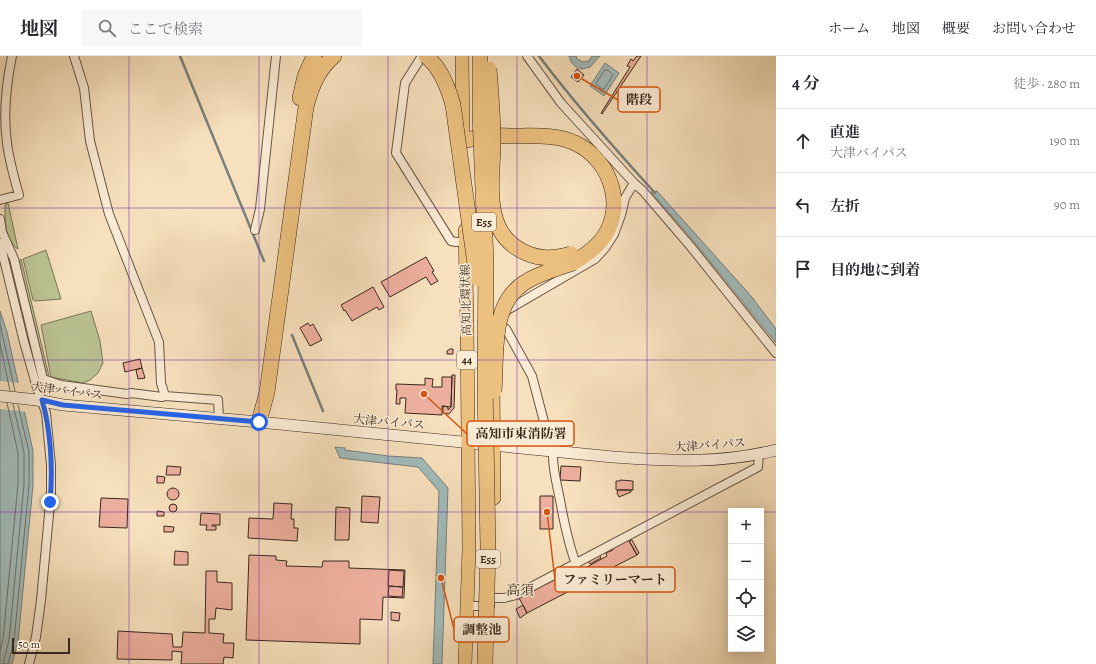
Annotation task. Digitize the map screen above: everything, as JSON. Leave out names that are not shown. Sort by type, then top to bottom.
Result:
[{"type":"highway","points":[[259,422],[260,392],[298,106],[305,76],[314,56]]},
{"type":"highway","points":[[259,422],[267,392],[306,107],[315,80],[322,68],[334,56]]},
{"type":"highway","points":[[426,56],[437,68],[443,78],[449,90],[453,105],[476,265],[485,387]]},
{"type":"highway","name":"E55","points":[[480,56],[480,115],[486,262],[485,387],[491,450],[485,664]]},
{"type":"highway","points":[[487,56],[493,128],[492,197],[493,208],[499,229],[512,245],[520,251],[530,255],[550,258],[572,258]]},
{"type":"highway","points":[[463,141],[487,140],[536,144],[555,146],[573,151],[584,157],[592,165],[603,184],[606,196],[606,207],[603,219],[598,231],[591,240],[572,258],[523,284],[515,290],[504,307],[500,317],[498,337],[491,450]]},
{"type":"main road","name":"高知北環状線","points":[[462,56],[465,242],[478,321],[491,450],[492,664]]},
{"type":"main road","name":"高知北環状線","points":[[465,664],[469,548],[468,442],[478,321],[489,241],[487,56]]},
{"type":"main road","name":"大津バイパス","points":[[0,396],[39,400],[63,405],[468,442],[491,450],[550,450],[613,457],[671,461],[706,460],[759,454],[776,450]]},
{"type":"street","points":[[0,200],[19,195],[10,161],[5,124],[8,74],[12,56]]},
{"type":"street","points":[[74,56],[84,88],[90,141],[109,214],[160,342],[161,383],[165,396]]},
{"type":"street","points":[[255,230],[260,209],[276,56]]},
{"type":"street","points":[[422,56],[405,84],[396,153],[451,241],[489,241]]},
{"type":"street","points":[[527,56],[561,103],[643,191],[776,354]]},
{"type":"street","points":[[478,321],[501,314],[595,259],[605,248],[614,234],[625,198],[634,183]]},
{"type":"street","points":[[0,219],[1,232],[14,259],[43,379],[61,385],[127,394],[218,400],[220,419]]},
{"type":"street","points":[[0,243],[39,400],[46,414],[51,465],[51,493],[41,600],[36,637],[29,664]]},
{"type":"street","points":[[478,321],[506,329],[532,376],[548,437],[570,548],[576,564]]},
{"type":"street","points":[[467,606],[492,602],[516,595],[576,564],[758,467],[759,454]]},
{"type":"green space","points":[[8,203],[18,249],[10,241],[6,229],[5,205]]},
{"type":"green space","points":[[46,250],[61,299],[35,301],[33,300],[23,259]]},
{"type":"green space","points":[[21,259],[49,376],[46,377],[25,294],[19,261]]},
{"type":"green space","points":[[91,311],[100,341],[103,363],[98,373],[90,380],[83,383],[51,377],[41,325]]},
{"type":"water","points":[[569,56],[576,56],[577,59],[583,62],[589,61],[592,56],[600,56],[590,67],[582,69],[577,68],[574,65]]},
{"type":"water","points":[[605,63],[619,73],[604,96],[590,86]]},
{"type":"water","points":[[657,191],[751,296],[776,329],[776,343],[691,238],[651,192]]},
{"type":"water","points":[[0,311],[7,332],[33,451],[33,485],[18,642],[12,664],[0,664]]},
{"type":"water","points":[[335,447],[345,448],[345,450],[388,456],[422,458],[448,488],[442,664],[433,664],[439,491],[418,467],[340,458]]},
{"type":"pier","points":[[0,381],[20,383],[26,412],[0,409]]},
{"type":"building","points":[[637,56],[641,56],[602,114],[601,113],[630,67],[627,66],[631,59],[633,61]]},
{"type":"building","points":[[577,69],[584,75],[578,82],[571,77]]},
{"type":"building","points":[[426,257],[434,271],[432,272],[438,281],[431,285],[426,277],[390,297],[381,282]]},
{"type":"building","points":[[373,287],[384,307],[379,310],[377,307],[352,321],[341,305]]},
{"type":"building","points":[[308,323],[310,326],[313,324],[322,340],[310,346],[300,328]]},
{"type":"building","points":[[453,349],[453,354],[447,354],[447,351]]},
{"type":"building","points":[[140,359],[142,368],[125,372],[123,363]]},
{"type":"building","points":[[142,368],[145,378],[138,379],[136,370]]},
{"type":"building","points":[[452,375],[455,375],[454,408],[449,414],[443,413],[443,406],[448,407],[448,410],[451,407]]},
{"type":"building","points":[[442,377],[452,377],[451,407],[442,406],[442,415],[405,413],[406,398],[400,398],[400,404],[396,404],[396,384],[425,385],[425,378],[433,379],[432,387],[442,387]]},
{"type":"building","points":[[167,466],[181,467],[180,475],[166,475]]},
{"type":"building","points":[[561,466],[581,467],[580,481],[560,480]]},
{"type":"building","points":[[157,476],[165,477],[164,483],[157,483]]},
{"type":"building","points":[[616,481],[633,481],[633,490],[616,490]]},
{"type":"building","points":[[173,488],[177,490],[179,494],[177,498],[173,500],[169,498],[167,494],[169,490]]},
{"type":"building","points":[[618,490],[631,490],[631,492],[619,497],[617,493]]},
{"type":"building","points":[[362,496],[380,497],[378,523],[361,522]]},
{"type":"building","points":[[540,496],[553,496],[553,529],[540,529]]},
{"type":"building","points":[[101,498],[128,499],[127,528],[99,527]]},
{"type":"building","points":[[274,503],[292,504],[291,519],[294,519],[294,528],[298,528],[297,541],[248,538],[249,518],[273,519]]},
{"type":"building","points":[[173,504],[176,505],[176,511],[173,512],[170,511],[169,508],[170,505]]},
{"type":"building","points":[[336,507],[350,508],[349,540],[335,540]]},
{"type":"building","points":[[157,511],[164,512],[164,516],[157,516]]},
{"type":"building","points":[[201,513],[220,514],[220,525],[212,525],[216,526],[216,530],[206,530],[207,525],[200,525]]},
{"type":"building","points":[[164,526],[174,527],[173,532],[164,532]]},
{"type":"building","points":[[628,539],[637,555],[592,578],[587,567],[607,556],[606,553],[613,550],[612,548]]},
{"type":"building","points":[[632,540],[639,553],[637,555],[629,541]]},
{"type":"building","points":[[175,551],[188,552],[188,565],[174,565]]},
{"type":"building","points":[[599,554],[601,558],[590,564],[588,560]]},
{"type":"building","points":[[249,555],[276,556],[276,560],[287,561],[286,566],[322,567],[323,561],[349,561],[349,568],[405,570],[404,598],[383,597],[382,620],[360,619],[360,644],[246,640]]},
{"type":"building","points":[[587,567],[592,578],[590,580],[584,569]]},
{"type":"building","points":[[389,570],[404,571],[403,587],[388,586]]},
{"type":"building","points":[[206,571],[217,571],[217,582],[232,583],[232,610],[216,608],[215,619],[209,619],[209,633],[224,634],[223,643],[234,643],[233,658],[224,657],[223,664],[181,664],[182,652],[172,651],[172,660],[117,659],[118,631],[172,634],[173,647],[182,647],[183,632],[205,633]]},
{"type":"building","points":[[564,575],[567,580],[574,576],[579,586],[527,613],[519,598]]},
{"type":"building","points":[[389,586],[403,587],[402,597],[388,596]]},
{"type":"building","points":[[523,605],[527,613],[520,618],[516,609]]},
{"type":"building","points":[[391,612],[400,613],[399,621],[391,620]]},
{"type":"waterway","points":[[180,56],[264,261]]},
{"type":"waterway","points":[[539,56],[596,126],[655,193]]},
{"type":"waterway","points":[[292,335],[323,411]]},
{"type":"place","name":"階段","points":[[577,76]]},
{"type":"place","name":"高知市東消防署","points":[[424,394]]},
{"type":"place","name":"ファミリーマート","points":[[547,512]]},
{"type":"place","name":"調整池","points":[[441,578]]},
{"type":"district","name":"高須","points":[[520,590]]},
{"type":"route","points":[[50,502],[51,465],[46,414],[42,400],[63,405],[259,422]]}]
